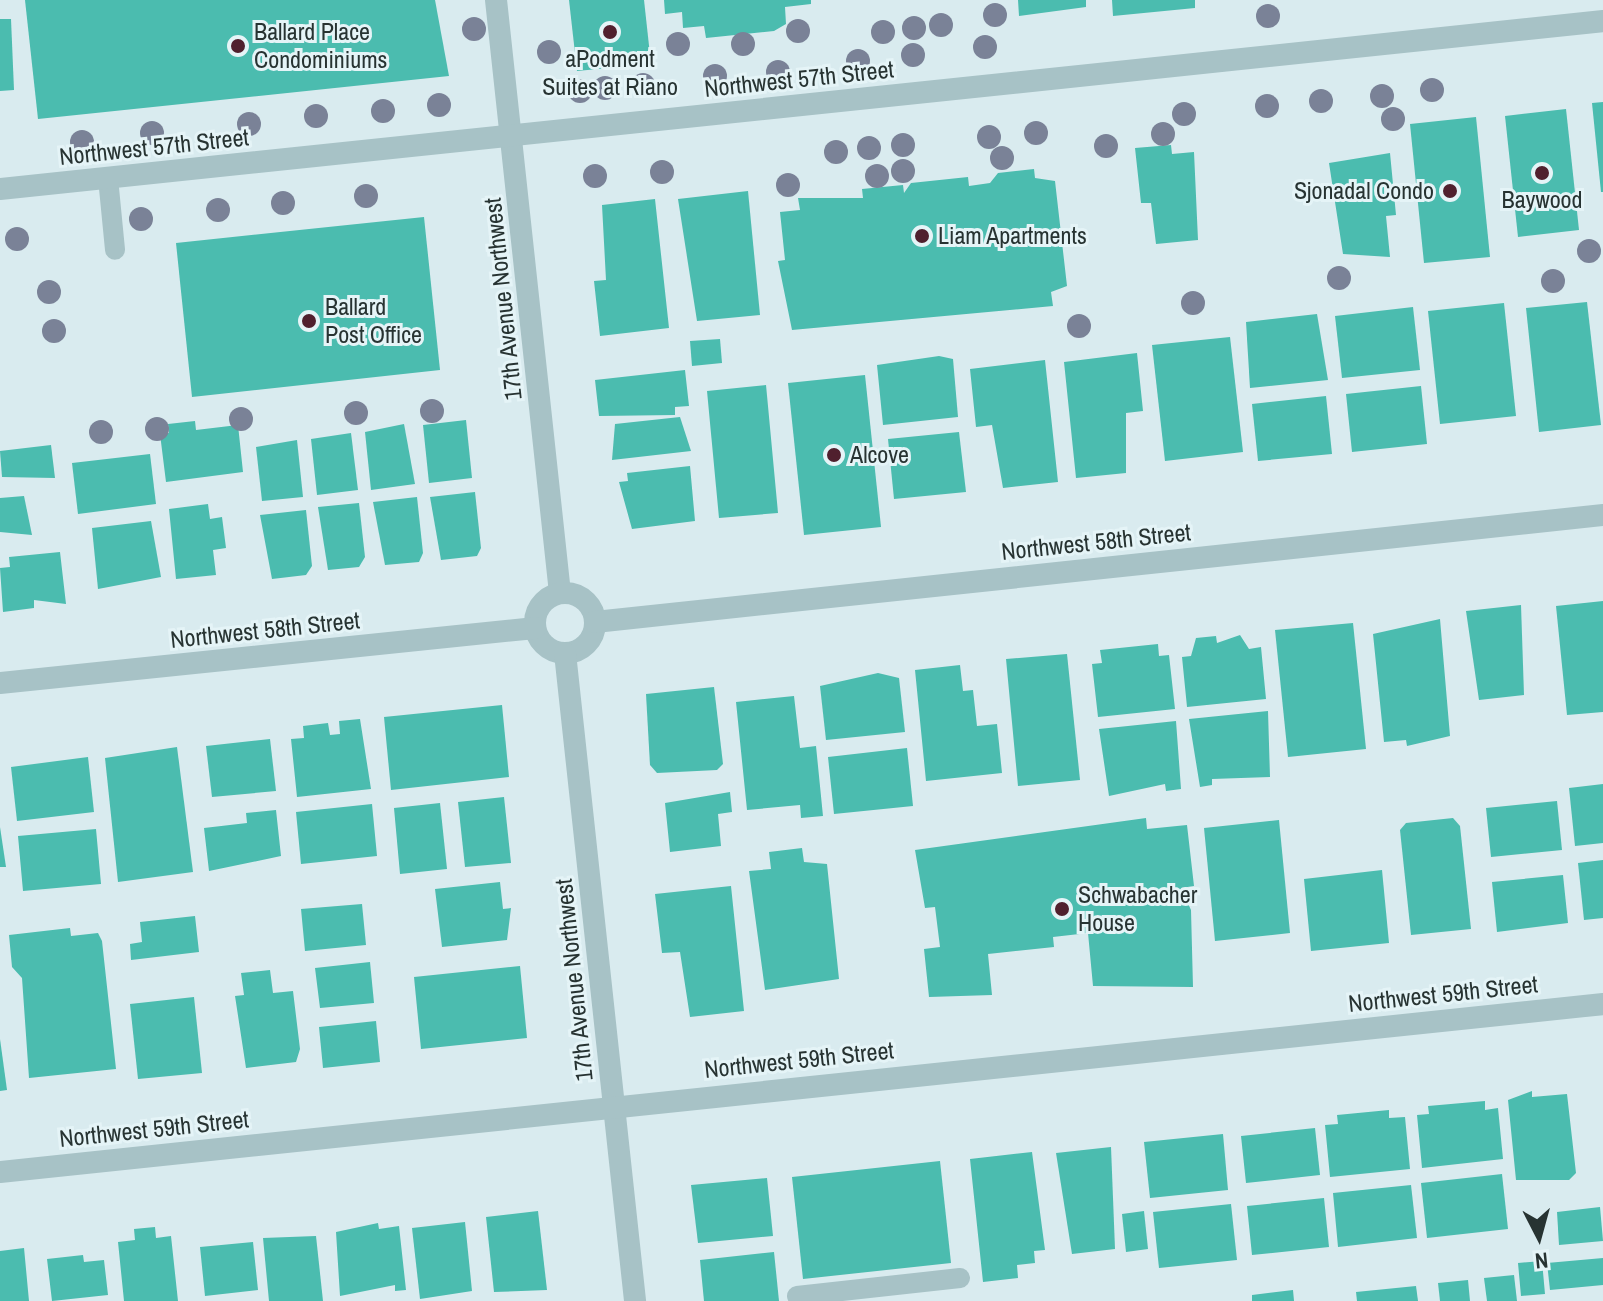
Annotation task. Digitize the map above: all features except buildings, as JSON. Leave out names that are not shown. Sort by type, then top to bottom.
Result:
[{"type":"street","name":"17th Avenue Northwest","points":[[496,0],[560,593]]},
{"type":"street","name":"Northwest 57th Street","points":[[0,189],[1603,21]]},
{"type":"street","name":"Northwest 58th Street","points":[[595,622],[1603,515]]},
{"type":"street","points":[[560,593],[584,599],[595,622],[589,643],[565,653],[542,644],[535,628],[541,605],[560,593]]},
{"type":"street","name":"Northwest 58th Street","points":[[0,683],[535,628]]},
{"type":"street","name":"17th Avenue Northwest","points":[[565,653],[635,1301]]},
{"type":"street","name":"Northwest 59th Street","points":[[0,1172],[614,1105],[1603,1004]]},
{"type":"lane","points":[[108,178],[115,250]]},
{"type":"lane","points":[[797,1296],[960,1278]]},
{"type":"place","name":"aPodment Suites at Riano","points":[[610,32]]},
{"type":"place","name":"Ballard Place Condominiums","points":[[238,46]]},
{"type":"place","name":"Baywood","points":[[1542,173]]},
{"type":"place","name":"Sjonadal Condo","points":[[1450,191]]},
{"type":"place","name":"Liam Apartments","points":[[922,236]]},
{"type":"place","name":"Ballard Post Office","points":[[309,321]]},
{"type":"place","name":"Alcove","points":[[834,455]]},
{"type":"place","name":"Schwabacher House","points":[[1062,909]]}]
